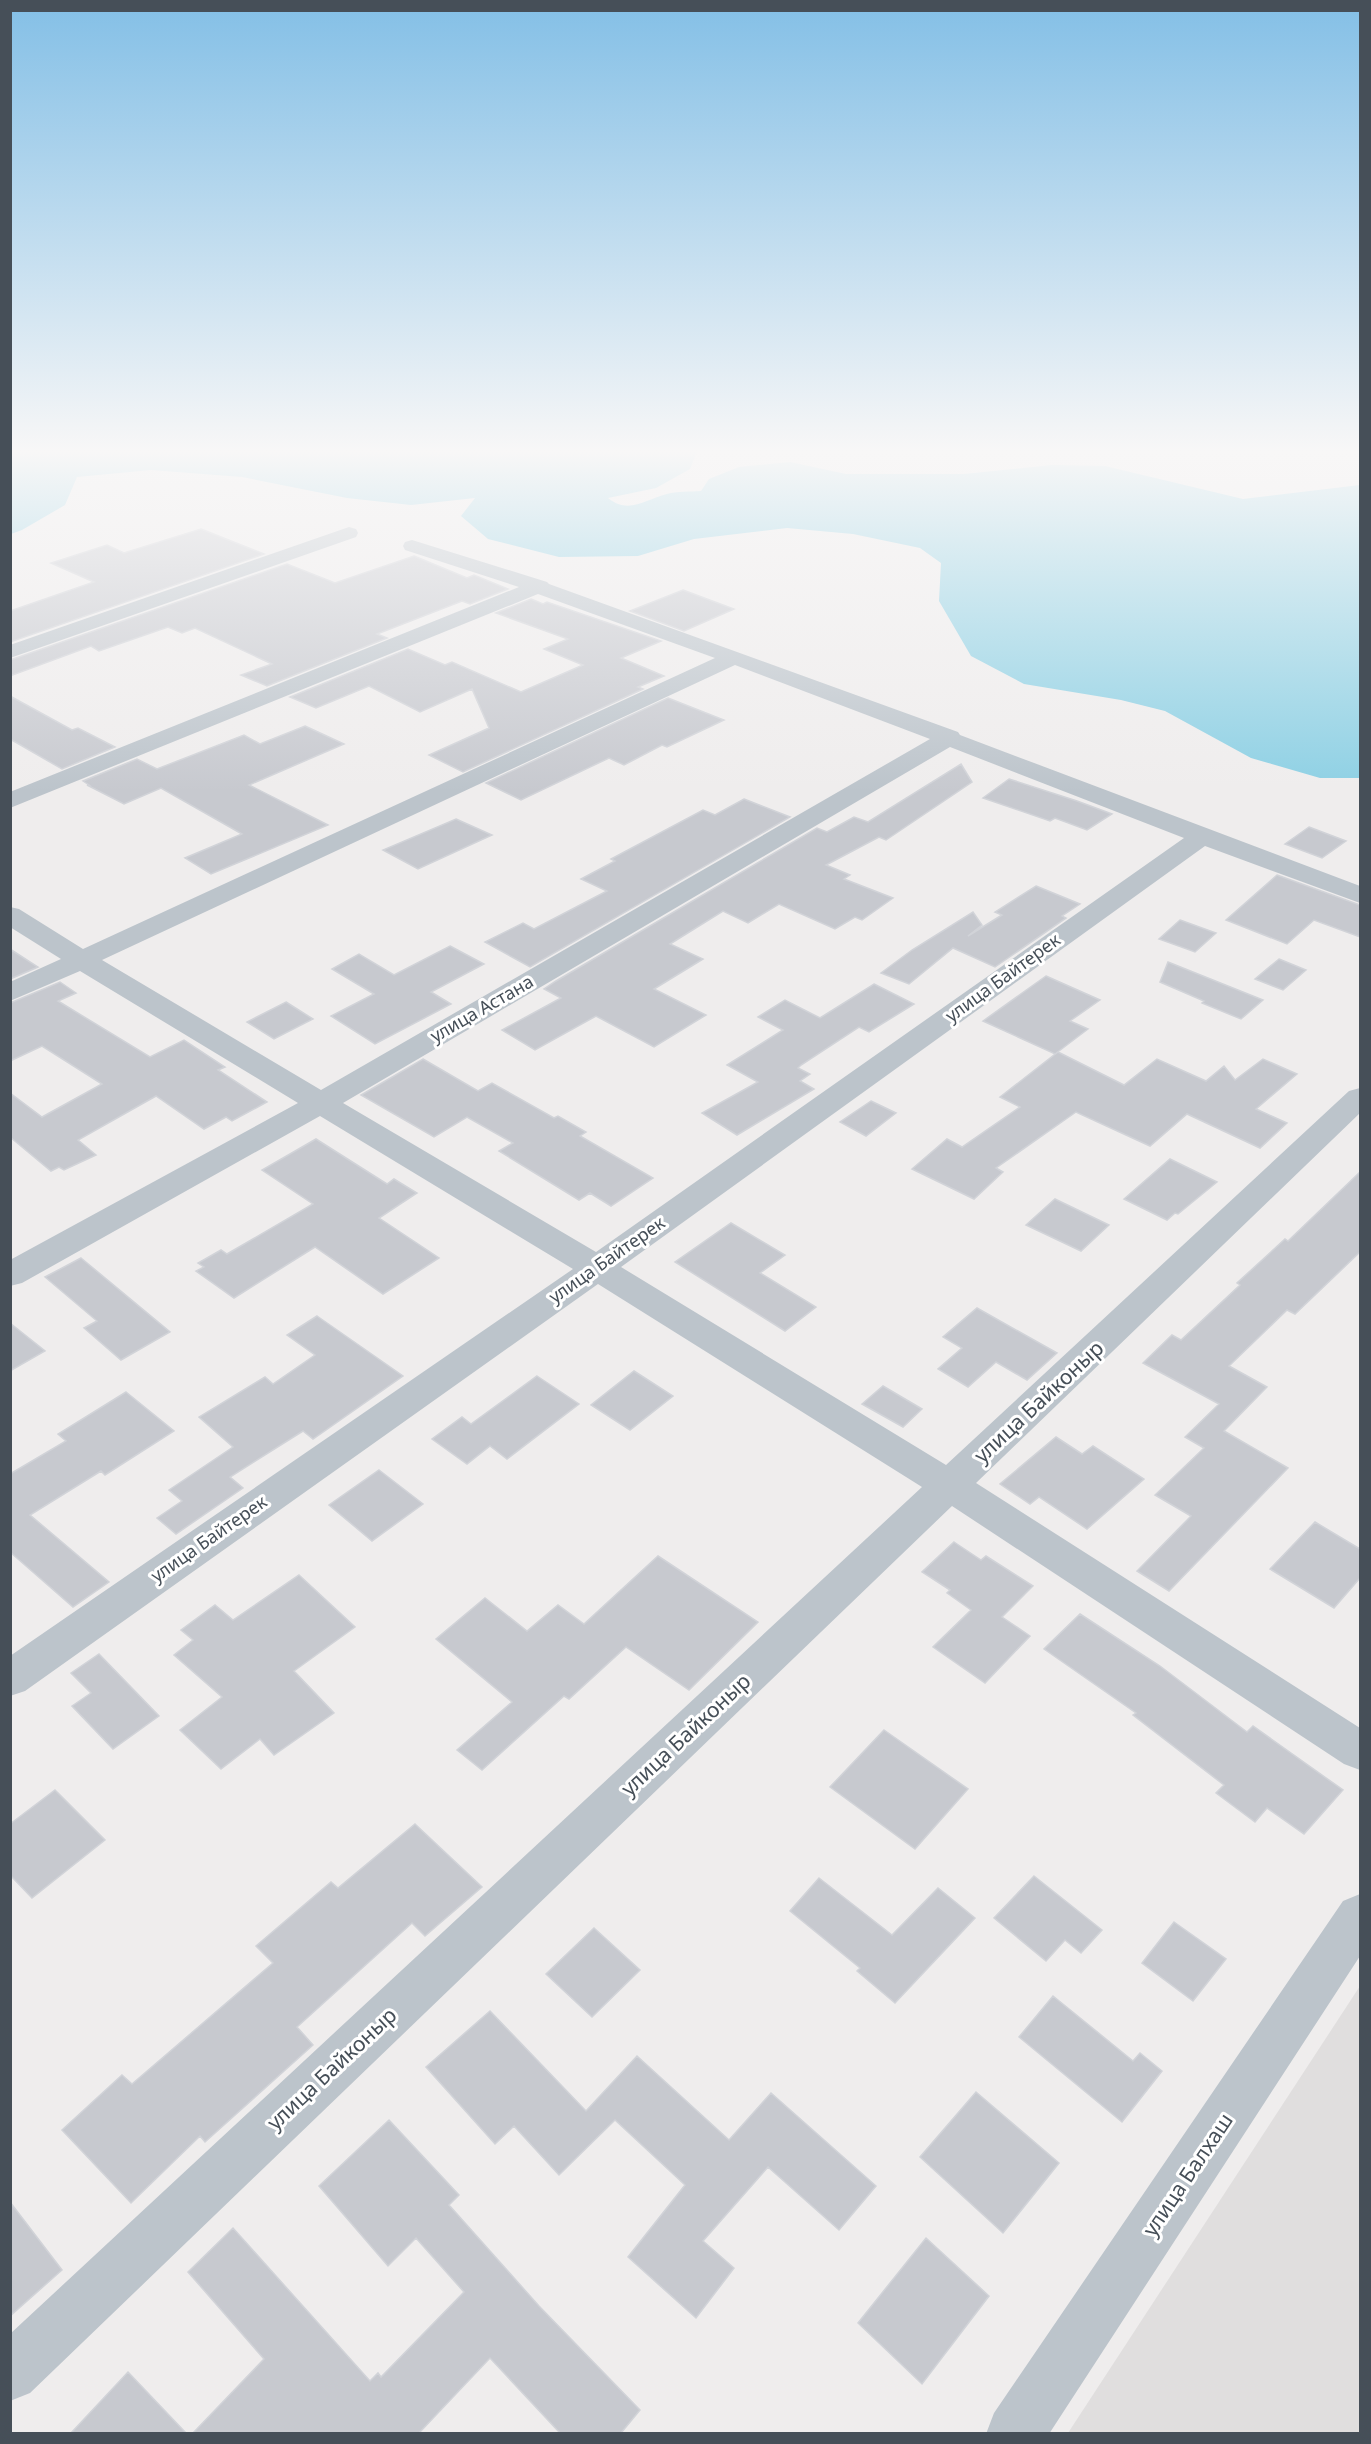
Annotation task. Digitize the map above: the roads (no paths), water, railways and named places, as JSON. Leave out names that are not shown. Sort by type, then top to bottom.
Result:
[{"type":"street","points":[[10,652],[261,564]]},
{"type":"street","points":[[470,564],[540,586],[950,737],[1201,837],[1360,895]]},
{"type":"street","points":[[10,801],[540,586]]},
{"type":"street","points":[[10,993],[732,658]]},
{"type":"street","name":"улица Астана","points":[[10,1275],[320,1103],[950,737]]},
{"type":"street","name":"улица Байтерек","points":[[10,1679],[597,1268],[1201,837]]},
{"type":"street","points":[[10,915],[597,1268],[950,1486],[1360,1751]]},
{"type":"street","name":"улица Байконыр","points":[[10,2373],[1360,1097]]},
{"type":"street","name":"улица Балхаш","points":[[1015,2433],[1360,1916]]},
{"type":"water","points":[[941,564],[1360,564],[1360,778],[1320,778],[1251,758],[1165,711],[1121,700],[1024,684],[971,656],[939,601]]}]
